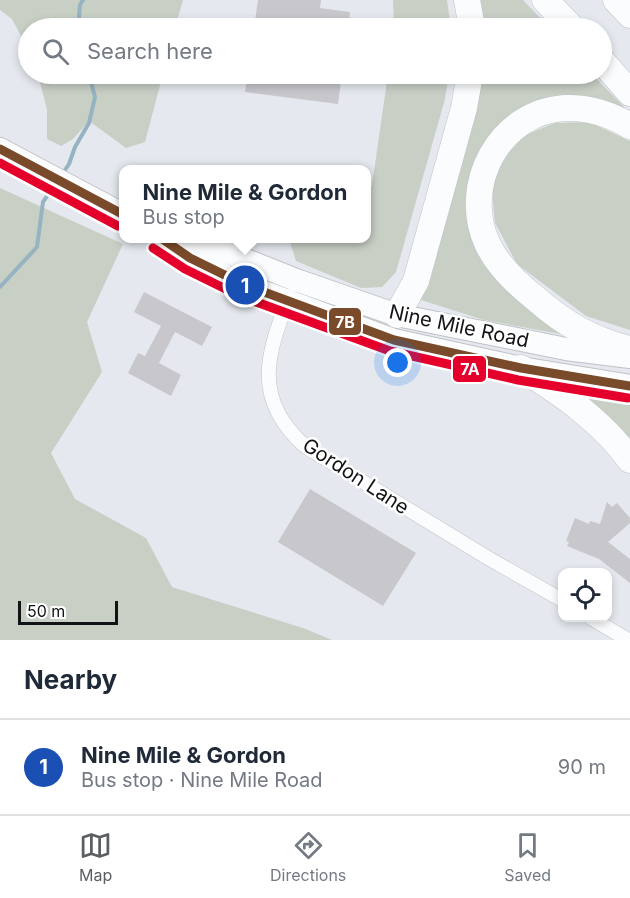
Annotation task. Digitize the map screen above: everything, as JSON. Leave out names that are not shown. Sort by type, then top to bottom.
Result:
[{"type":"highway","points":[[467,0],[470,18]]},
{"type":"highway","points":[[545,0],[562,18]]},
{"type":"highway","points":[[616,0],[630,15]]},
{"type":"highway","points":[[612,72],[630,93]]},
{"type":"highway","points":[[397,315],[416,281],[464,108],[468,84]]},
{"type":"highway","points":[[630,126],[610,115],[585,109],[564,108],[547,111],[530,118],[506,136],[488,160],[480,186],[478,207],[487,243],[502,267],[518,284],[546,308],[584,333],[606,344],[630,349]]},
{"type":"highway","points":[[521,368],[553,388],[601,426],[630,460]]},
{"type":"main road","points":[[0,149],[119,213]]},
{"type":"main road","name":"Nine Mile Road","points":[[168,243],[190,258],[246,285],[394,340],[521,368],[630,386]]},
{"type":"main road","name":"Nine Mile Road","points":[[204,243],[296,280],[397,315],[566,350],[630,357]]},
{"type":"street","name":"Gordon Lane","points":[[296,280],[276,329],[270,350],[268,373],[269,391],[280,417],[299,441],[381,493],[558,598]]},
{"type":"street","points":[[598,622],[628,640]]},
{"type":"shaded area","points":[[0,0],[183,0],[178,18],[18,18],[18,30],[12,19],[0,10]]},
{"type":"shaded area","points":[[393,0],[447,0],[450,18],[394,18]]},
{"type":"shaded area","points":[[479,0],[523,0],[540,18],[482,18]]},
{"type":"shaded area","points":[[40,84],[160,84],[145,142],[126,148],[89,121],[73,139],[61,146],[47,139],[47,110]]},
{"type":"shaded area","points":[[387,84],[447,84],[396,272],[382,287],[361,288],[296,261],[290,243],[371,243],[372,185]]},
{"type":"shaded area","points":[[480,84],[602,84],[625,108],[621,112],[535,102],[469,219],[566,335],[484,320],[421,300],[470,127]]},
{"type":"shaded area","points":[[589,122],[630,141],[630,330],[586,316],[517,264],[495,223],[492,189],[502,160],[525,135],[555,123]]},
{"type":"shaded area","points":[[0,188],[123,244],[87,322],[102,372],[51,453],[75,499],[146,538],[172,587],[303,628],[332,640],[0,640]]},
{"type":"shaded area","points":[[567,386],[630,396],[630,446]]},
{"type":"building","points":[[258,0],[321,0],[320,8],[350,12],[349,18],[255,18]]},
{"type":"building","points":[[246,84],[341,84],[338,104],[245,92]]},
{"type":"building","points":[[144,292],[212,327],[202,346],[175,332],[159,363],[181,375],[171,396],[128,373],[138,353],[145,356],[161,326],[134,312]]},
{"type":"building","points":[[310,489],[416,553],[383,606],[278,542]]},
{"type":"building","points":[[607,502],[612,507],[617,503],[630,518],[630,523],[608,542],[630,559],[630,583],[599,559],[567,546],[569,542],[566,541],[575,518],[589,524],[590,521],[600,524]]},
{"type":"waterway","points":[[79,18],[80,5],[83,0]]},
{"type":"waterway","points":[[63,173],[89,123],[95,97],[92,84]]},
{"type":"waterway","points":[[0,287],[37,247],[43,202],[54,186]]},
{"type":"transit line","name":"7B","points":[[0,149],[119,212]]},
{"type":"transit line","name":"7A","points":[[0,163],[118,226]]},
{"type":"transit line","name":"7B","points":[[168,243],[190,258],[245,285],[394,340],[521,368],[630,386]]},
{"type":"transit line","name":"7A","points":[[153,248],[185,269],[240,296],[390,351],[518,380],[628,398]]},
{"type":"place","name":"Nine Mile & Gordon","points":[[245,285]]}]
